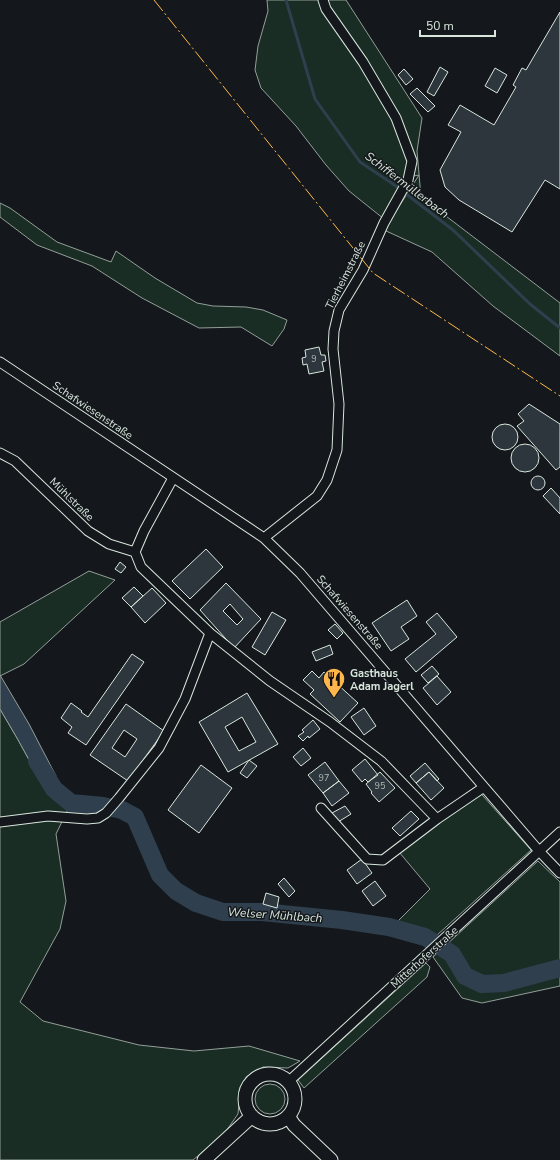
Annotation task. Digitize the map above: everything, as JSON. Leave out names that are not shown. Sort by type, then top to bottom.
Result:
[{"type":"main road","points":[[264,1075],[277,1075],[288,1082],[294,1095],[294,1103],[288,1116],[281,1121],[265,1123],[252,1116],[247,1108],[245,1099],[246,1091],[250,1084],[257,1078],[264,1075]]},
{"type":"main road","points":[[204,1160],[252,1116]]},
{"type":"main road","points":[[288,1116],[294,1125],[331,1160]]},
{"type":"street","name":"Tierheimstraße","points":[[264,538],[317,496],[327,480],[336,450],[339,404],[332,349],[334,331],[339,310],[363,270],[384,223],[408,180],[412,161],[396,118],[363,62],[326,9],[323,0]]},
{"type":"street","name":"Schafwiesenstraße","points":[[0,362],[264,538],[300,573],[539,851],[560,872]]},
{"type":"street","name":"Mühlstraße","points":[[0,452],[15,461],[88,531],[110,544],[134,552]]},
{"type":"street","points":[[173,478],[144,530],[134,552],[141,567],[210,633],[270,681],[330,722],[381,761],[437,820]]},
{"type":"street","points":[[0,822],[48,816],[87,819],[98,818],[106,813],[159,748],[185,699],[210,633]]},
{"type":"street","points":[[321,808],[367,859],[383,860],[484,787]]},
{"type":"street","name":"Mitterhoferstraße","points":[[288,1082],[560,832]]},
{"type":"green space","points":[[267,0],[346,0],[422,118],[417,151],[421,197],[560,303],[560,356],[493,306],[432,252],[384,230],[419,175],[408,177],[384,219],[349,191],[326,165],[296,126],[261,88],[255,70],[258,46],[268,11]]},
{"type":"green space","points":[[0,203],[10,208],[57,242],[111,262],[116,251],[155,278],[197,303],[213,306],[246,307],[263,310],[287,320],[284,329],[272,346],[241,327],[199,328],[142,298],[92,266],[37,245],[0,217]]},
{"type":"green space","points":[[89,571],[115,580],[24,664],[0,676],[0,622]]},
{"type":"green space","points":[[0,709],[43,785],[71,803],[56,834],[66,901],[60,929],[20,1002],[43,1021],[139,1045],[194,1051],[249,1046],[300,1061],[288,1068],[263,1067],[246,1077],[240,1092],[238,1114],[224,1134],[193,1160],[0,1160]]},
{"type":"green space","points":[[475,787],[531,850],[436,936],[389,930],[430,889],[394,846]]},
{"type":"green space","points":[[538,861],[560,882],[560,986],[482,1003],[462,998],[433,957]]},
{"type":"green space","points":[[426,963],[430,967],[427,977],[304,1088],[298,1080]]},
{"type":"green space","points":[[270,1084],[276,1085],[284,1093],[284,1105],[276,1113],[270,1114],[264,1113],[256,1105],[255,1099],[256,1093],[264,1085]]},
{"type":"water","points":[[0,675],[29,724],[56,776],[43,785],[0,709]]},
{"type":"building","points":[[560,12],[560,189],[545,180],[512,232],[459,200],[445,187],[440,170],[461,132],[448,125],[460,105],[494,125],[516,87],[513,85],[522,68],[526,70]]},
{"type":"building","points":[[440,67],[448,72],[434,96],[427,92]]},
{"type":"building","points":[[495,68],[507,75],[497,93],[485,86]]},
{"type":"building","points":[[404,69],[413,79],[406,85],[398,75]]},
{"type":"building","points":[[417,88],[435,106],[428,112],[410,94]]},
{"type":"building","points":[[319,347],[321,355],[325,355],[326,361],[322,362],[324,371],[309,374],[307,364],[303,365],[302,358],[306,357],[305,350]]},
{"type":"building","points":[[529,404],[560,424],[560,467],[556,470],[517,426],[524,421],[518,414]]},
{"type":"building","points":[[505,424],[515,427],[518,437],[515,447],[505,450],[495,447],[492,437],[495,427]]},
{"type":"building","points":[[525,444],[535,448],[539,458],[535,468],[525,472],[515,468],[511,458],[515,448]]},
{"type":"building","points":[[535,476],[541,476],[545,480],[545,486],[541,490],[535,490],[531,486],[531,480]]},
{"type":"building","points":[[551,488],[560,498],[560,514],[543,496]]},
{"type":"building","points":[[206,549],[223,567],[190,599],[172,581]]},
{"type":"building","points":[[120,562],[126,567],[121,573],[115,569]]},
{"type":"building","points":[[226,583],[261,619],[234,648],[200,610]],"holes":[[[230,604],[243,619],[237,625],[223,611]]]},
{"type":"building","points":[[134,587],[143,596],[131,607],[122,598]]},
{"type":"building","points":[[152,588],[166,603],[145,623],[131,607]]},
{"type":"building","points":[[407,600],[417,616],[401,627],[409,639],[391,651],[372,623]]},
{"type":"building","points":[[272,612],[286,620],[265,655],[252,647]]},
{"type":"building","points":[[437,613],[457,637],[416,672],[405,659],[436,634],[426,622]]},
{"type":"building","points":[[335,624],[343,633],[337,639],[328,630]]},
{"type":"building","points":[[330,645],[333,654],[316,661],[312,652]]},
{"type":"building","points":[[132,654],[144,662],[86,745],[68,733],[72,727],[61,718],[71,703],[88,717]]},
{"type":"building","points":[[432,666],[439,674],[428,683],[421,675]]},
{"type":"building","name":"Gasthaus Adam Jagerl","points":[[312,671],[319,678],[324,672],[358,703],[340,722],[310,694],[314,690],[303,680]]},
{"type":"building","points":[[437,676],[451,692],[437,705],[423,688]]},
{"type":"building","points":[[247,693],[278,744],[228,772],[199,722]],"holes":[[[242,717],[256,742],[239,751],[225,727]]]},
{"type":"building","points":[[126,704],[164,731],[128,781],[90,755]],"holes":[[[124,730],[137,739],[125,757],[112,748]]]},
{"type":"building","points":[[364,708],[376,726],[364,735],[351,717]]},
{"type":"building","points":[[313,720],[320,729],[309,738],[308,736],[303,741],[298,736],[304,732],[302,730]]},
{"type":"building","points":[[303,748],[311,758],[301,766],[293,757]]},
{"type":"building","points":[[365,759],[378,775],[368,782],[365,779],[362,782],[352,770]]},
{"type":"building","points":[[249,760],[257,766],[247,778],[240,773]]},
{"type":"building","points":[[325,762],[339,781],[323,793],[308,775]]},
{"type":"building","points":[[425,763],[439,779],[437,781],[429,772],[416,783],[410,776]]},
{"type":"building","points":[[201,765],[232,788],[199,833],[168,810]]},
{"type":"building","points":[[380,772],[395,788],[379,802],[371,793],[372,792],[366,784]]},
{"type":"building","points":[[429,772],[444,788],[431,800],[416,783]]},
{"type":"building","points":[[339,781],[349,793],[332,806],[323,793]]},
{"type":"building","points":[[345,806],[351,814],[338,822],[332,813]]},
{"type":"building","points":[[411,811],[419,819],[400,836],[392,828]]},
{"type":"building","points":[[362,859],[372,873],[357,884],[347,870]]},
{"type":"building","points":[[284,878],[295,891],[289,897],[278,884]]},
{"type":"building","points":[[375,881],[386,896],[373,906],[362,891]]},
{"type":"building","points":[[266,893],[279,897],[277,908],[263,904]]},
{"type":"waterway","name":"Schiffermüllerbach","points":[[286,0],[315,99],[360,162],[393,184],[453,230],[530,304],[560,328]]},
{"type":"waterway","name":"Welser Mühlbach","points":[[37,761],[54,789],[71,803],[103,806],[122,810],[135,817],[160,875],[176,891],[196,903],[223,912],[262,912],[342,920],[389,927],[425,937],[452,954],[465,976],[482,984],[504,983],[560,968]]},
{"type":"power","points":[[154,0],[373,273],[560,396]]},
{"type":"place","name":"Gasthaus Adam Jagerl","points":[[334,698]]}]
